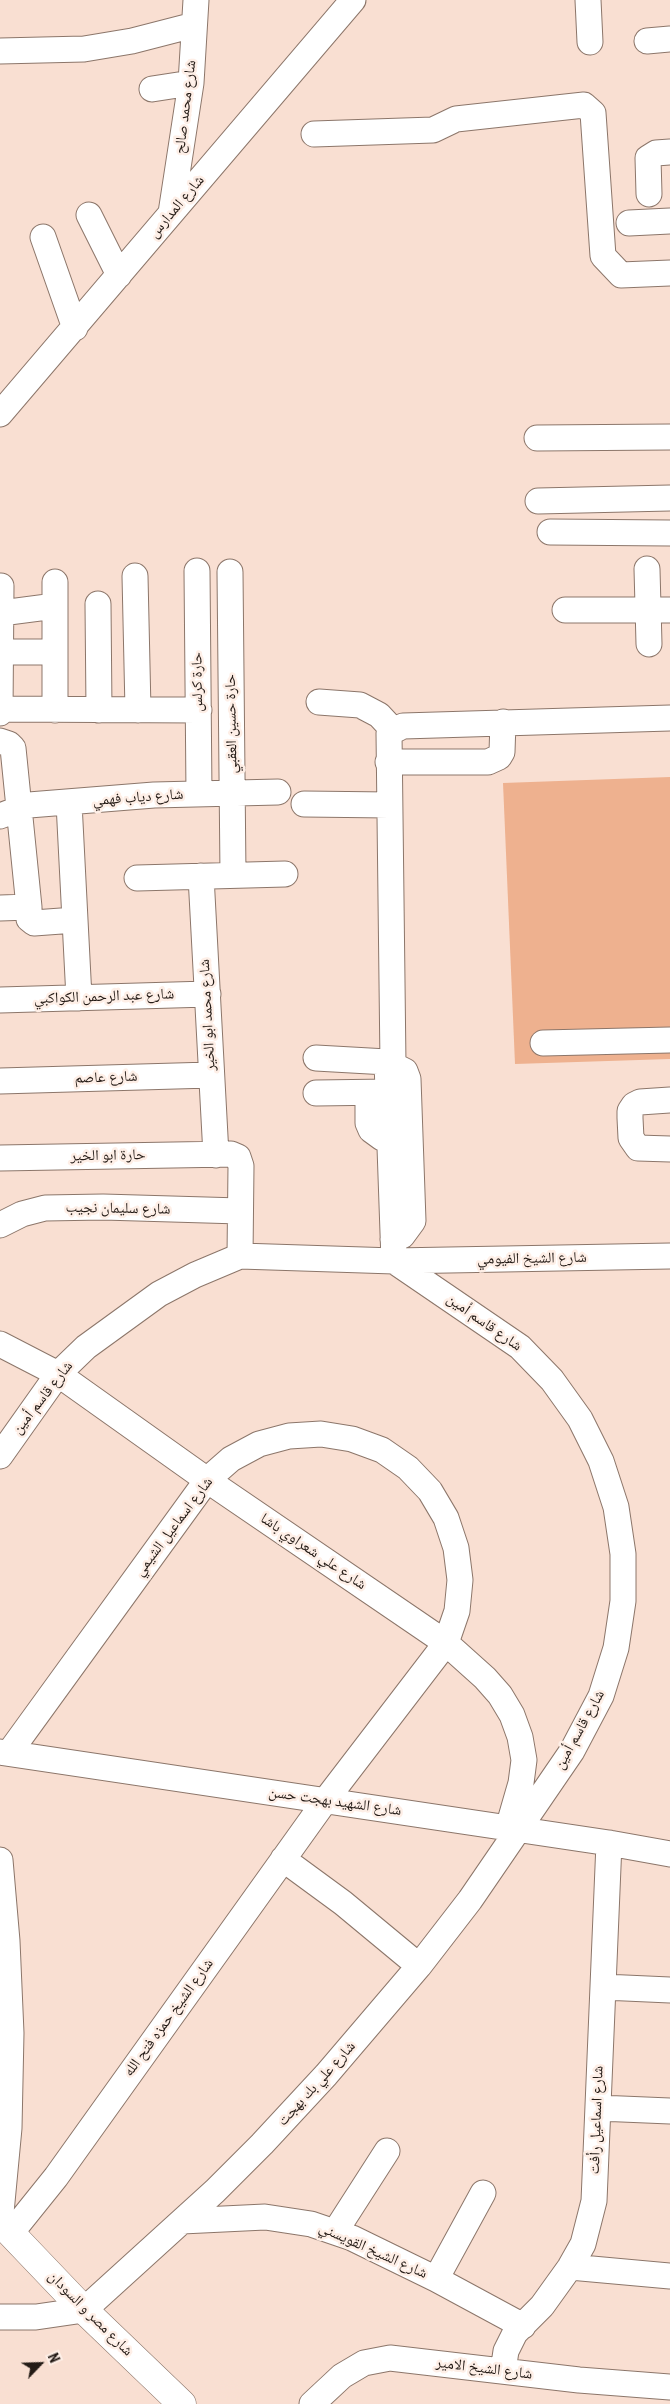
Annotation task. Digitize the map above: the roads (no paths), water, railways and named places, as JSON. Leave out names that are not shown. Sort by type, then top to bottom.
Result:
[{"type":"main road","name":"شارع مصر و السودان","points":[[4,2226],[84,2310],[182,2404]]},
{"type":"street","name":"شارع محمد صالح","points":[[171,213],[191,83],[196,0]]},
{"type":"street","name":"شارع المدارس","points":[[0,414],[354,0]]},
{"type":"street","points":[[588,0],[590,42]]},
{"type":"street","points":[[0,51],[84,49],[132,41],[194,25]]},
{"type":"street","points":[[152,89],[191,83]]},
{"type":"street","points":[[314,134],[432,130],[456,119],[584,105],[592,113],[604,256],[621,275],[670,273]]},
{"type":"street","points":[[649,194],[648,158],[656,152],[670,152]]},
{"type":"street","points":[[88,215],[119,275]]},
{"type":"street","points":[[629,223],[670,221]]},
{"type":"street","points":[[43,237],[75,328]]},
{"type":"street","points":[[537,438],[670,437]]},
{"type":"street","points":[[538,500],[670,498]]},
{"type":"street","points":[[550,532],[670,533]]},
{"type":"street","points":[[647,569],[659,610],[649,644]]},
{"type":"street","name":"حارة كرلس","points":[[197,571],[200,794]]},
{"type":"street","name":"حارة حسين العقبي","points":[[230,572],[233,875]]},
{"type":"street","points":[[135,576],[138,710]]},
{"type":"street","points":[[55,582],[55,710]]},
{"type":"street","points":[[1,586],[0,711],[199,710]]},
{"type":"street","points":[[98,604],[99,710]]},
{"type":"street","points":[[1,613],[55,606]]},
{"type":"street","points":[[565,610],[659,610]]},
{"type":"street","points":[[1,645],[55,652]]},
{"type":"street","points":[[319,702],[360,705],[378,714],[393,730]]},
{"type":"street","points":[[394,1250],[390,1140],[378,1093],[390,1063],[388,737],[393,730],[402,726],[670,718]]},
{"type":"street","points":[[388,762],[488,762],[494,760],[502,752],[503,722]]},
{"type":"street","points":[[417,762],[418,726]]},
{"type":"street","points":[[199,735],[232,734]]},
{"type":"street","points":[[0,741],[10,744],[13,748],[10,812],[29,907],[29,919],[34,923],[75,920]]},
{"type":"street","name":"شارع دياب فهمي","points":[[10,812],[69,803],[154,795],[278,792]]},
{"type":"street","points":[[69,803],[80,998]]},
{"type":"street","points":[[304,804],[389,805]]},
{"type":"street","points":[[137,878],[285,874]]},
{"type":"street","name":"شارع محمد ابو الخير","points":[[201,876],[216,1155]]},
{"type":"street","points":[[0,908],[29,907]]},
{"type":"street","name":"شارع عبد الرحمن الكواكبي","points":[[0,1000],[208,994]]},
{"type":"street","points":[[543,1043],[670,1040]]},
{"type":"street","points":[[316,1058],[390,1063],[405,1071],[408,1079],[413,1222],[394,1250]]},
{"type":"street","name":"شارع عاصم","points":[[0,1081],[211,1075]]},
{"type":"street","points":[[316,1093],[378,1093]]},
{"type":"street","points":[[670,1100],[640,1102],[634,1104],[630,1111],[630,1138],[638,1148],[670,1149]]},
{"type":"street","name":"حارة ابو الخير","points":[[0,1158],[231,1154],[238,1158],[241,1166],[240,1211]]},
{"type":"street","name":"شارع سليمان نجيب","points":[[0,1225],[22,1214],[45,1208],[130,1207],[240,1211]]},
{"type":"street","points":[[240,1211],[240,1256]]},
{"type":"street","name":"شارع قاسم أمين","points":[[0,1453],[58,1374],[86,1347],[160,1294],[211,1267],[240,1256],[394,1250],[520,1347],[552,1380],[580,1419],[601,1461],[616,1506],[623,1554],[623,1601],[616,1648],[601,1696],[572,1751],[513,1828]]},
{"type":"street","name":"شارع الشيخ الفيومي","points":[[394,1250],[670,1256]]},
{"type":"street","name":"شارع علي شعراوي باشا","points":[[0,1344],[58,1374],[207,1480],[446,1643],[485,1678],[500,1695],[512,1715],[520,1737],[524,1760],[513,1828]]},
{"type":"street","name":"شارع اسماعيل الشيمي","points":[[5,1753],[207,1480],[231,1460],[259,1444],[289,1436],[321,1434],[352,1439],[382,1450],[408,1468],[430,1491],[446,1518],[456,1548],[460,1580],[457,1611],[446,1643],[325,1801]]},
{"type":"street","name":"شارع الشهيد بهجت حسن","points":[[5,1753],[513,1828],[670,1854]]},
{"type":"street","name":"شارع الشيخ حمزه فتح الله","points":[[4,2226],[56,2177],[325,1801]]},
{"type":"street","name":"شارع علي بك بهجت","points":[[84,2310],[182,2221],[262,2144],[326,2075],[400,2001],[419,1966],[470,1900],[513,1828]]},
{"type":"street","name":"شارع اسماعيل رأفت","points":[[503,2371],[506,2351],[515,2333],[542,2306],[570,2267],[583,2244],[594,2201],[609,1843]]},
{"type":"street","points":[[283,1859],[343,1903],[419,1966]]},
{"type":"street","points":[[0,1860],[11,2033],[4,2226]]},
{"type":"street","points":[[358,2063],[400,2001],[444,1962]]},
{"type":"street","points":[[603,1987],[670,1990]]},
{"type":"street","points":[[598,2108],[670,2111]]},
{"type":"street","points":[[335,2232],[387,2151]]},
{"type":"street","points":[[436,2279],[483,2193]]},
{"type":"street","name":"شارع الشيخ القويسني","points":[[182,2221],[264,2217],[311,2224],[352,2238],[436,2279],[522,2326]]},
{"type":"street","points":[[570,2267],[670,2276]]},
{"type":"street","points":[[0,2317],[36,2317],[84,2310]]},
{"type":"street","name":"شارع الشيخ الامير","points":[[312,2404],[342,2376],[364,2362],[390,2358],[579,2380],[670,2387]]}]
